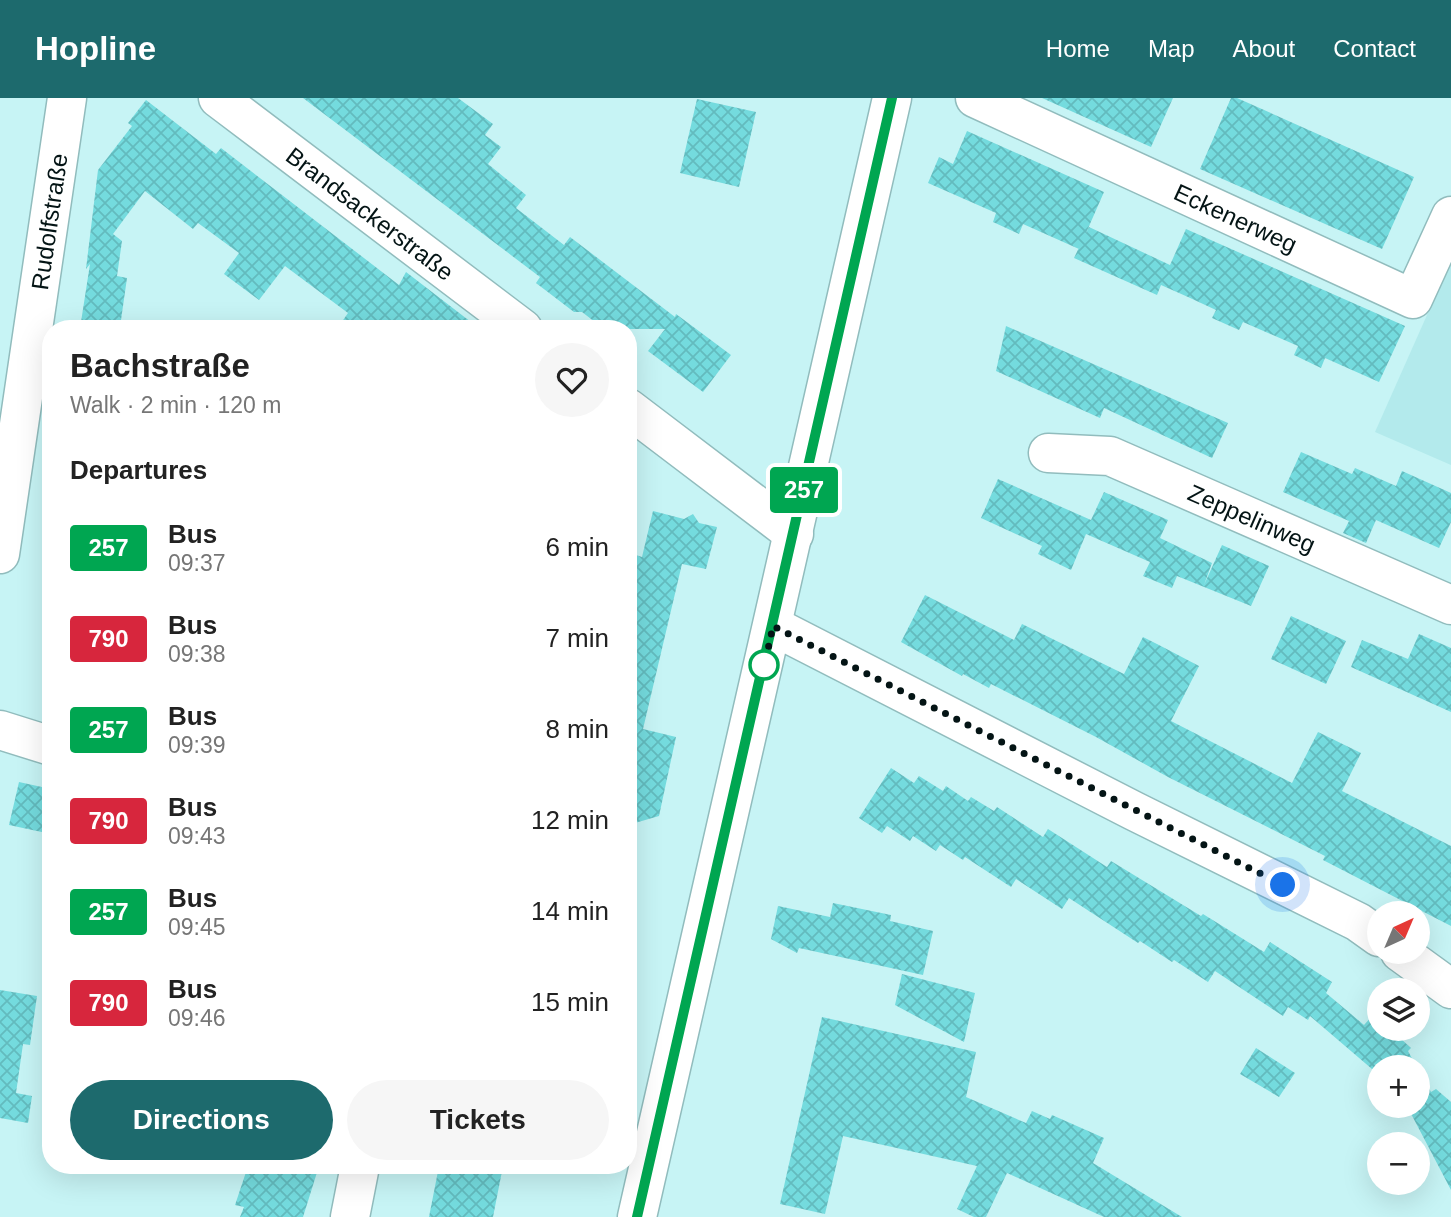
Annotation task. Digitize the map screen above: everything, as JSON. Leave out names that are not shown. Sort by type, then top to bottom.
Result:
[{"type":"street","name":"Rudolfstraße","points":[[0,554],[10,417],[67,98]]},
{"type":"street","name":"Brandsackerstraße","points":[[218,98],[511,320]]},
{"type":"street","points":[[637,1217],[892,98]]},
{"type":"street","name":"Eckenerweg","points":[[975,98],[1413,299],[1451,216]]},
{"type":"street","points":[[637,415],[794,534]]},
{"type":"street","name":"Zeppelinweg","points":[[1048,453],[1110,456],[1451,605]]},
{"type":"street","points":[[773,626],[1367,928]]},
{"type":"street","points":[[0,730],[42,743]]},
{"type":"street","points":[[1417,964],[1451,989]]},
{"type":"street","points":[[350,1217],[358,1174]]},
{"type":"shaded area","points":[[1451,261],[1451,465],[1375,432]]},
{"type":"building","points":[[303,98],[458,98],[493,124],[485,135],[501,147],[488,164],[526,195],[516,208],[564,245],[570,237],[675,317],[676,314],[731,355],[703,392],[648,351],[665,329],[637,329],[637,320],[592,320],[582,312],[574,312],[536,283],[540,277]]},
{"type":"building","points":[[1042,98],[1173,98],[1151,147]]},
{"type":"building","points":[[1231,98],[1237,98],[1414,177],[1382,249],[1200,169]]},
{"type":"building","points":[[697,99],[756,112],[739,187],[680,173]]},
{"type":"building","points":[[146,100],[216,154],[221,148],[399,285],[406,272],[468,320],[343,320],[348,313],[285,266],[259,300],[224,274],[239,253],[198,223],[193,229],[145,191],[113,234],[122,241],[117,276],[127,278],[121,320],[81,320],[90,264],[86,269],[98,170],[132,126],[128,123]]},
{"type":"building","points":[[967,131],[1104,192],[1079,249],[1023,224],[1019,234],[993,222],[996,213],[928,183],[939,157],[953,164]]},
{"type":"building","points":[[1089,227],[1170,265],[1186,229],[1405,326],[1379,382],[1325,358],[1321,368],[1294,355],[1298,346],[1243,322],[1239,330],[1212,318],[1216,310],[1188,297],[1161,285],[1157,295],[1074,258]]},
{"type":"building","points":[[1006,326],[1228,423],[1212,458],[1104,408],[1100,418],[996,371]]},
{"type":"building","points":[[1301,452],[1352,474],[1355,468],[1396,486],[1402,471],[1451,493],[1451,522],[1439,548],[1376,520],[1366,543],[1343,533],[1349,521],[1283,492]]},
{"type":"building","points":[[998,479],[1091,520],[1104,492],[1168,520],[1160,538],[1212,563],[1204,585],[1222,545],[1269,566],[1251,606],[1177,576],[1172,588],[1143,576],[1150,562],[1086,534],[1071,570],[1038,554],[1042,546],[981,518]]},
{"type":"building","points":[[653,511],[684,519],[693,514],[699,523],[717,527],[706,569],[682,564],[643,729],[676,737],[659,816],[637,822],[637,555],[642,557]]},
{"type":"building","points":[[925,595],[1014,640],[1022,624],[1124,674],[1143,637],[1157,644],[1199,666],[1171,721],[1292,783],[1318,732],[1361,753],[1342,791],[1451,846],[1451,926],[1430,915],[1430,901],[1403,901],[1323,860],[1325,856],[1168,777],[1096,737],[991,684],[989,688],[963,674],[962,676],[901,642]]},
{"type":"building","points":[[1291,616],[1346,641],[1326,684],[1271,659]]},
{"type":"building","points":[[1419,634],[1451,648],[1451,712],[1351,667],[1362,640],[1408,659]]},
{"type":"building","points":[[891,768],[914,783],[919,776],[943,791],[946,786],[968,801],[971,797],[994,811],[997,807],[1043,837],[1048,829],[1107,867],[1111,861],[1264,952],[1270,942],[1332,982],[1326,993],[1364,1025],[1367,1022],[1367,1041],[1403,1041],[1411,1048],[1408,1051],[1410,1055],[1367,1055],[1367,1065],[1310,1016],[1308,1020],[1288,1007],[1283,1016],[1215,971],[1208,982],[1140,941],[1138,943],[1069,898],[1062,909],[1016,879],[1011,887],[965,857],[963,860],[940,845],[936,851],[913,836],[910,841],[887,826],[882,833],[859,818]]},
{"type":"building","points":[[19,782],[42,787],[42,832],[9,825]]},
{"type":"building","points":[[833,903],[891,915],[890,921],[933,931],[923,975],[799,948],[797,953],[771,939],[778,906],[830,917]]},
{"type":"building","points":[[902,974],[975,993],[964,1042],[895,1005]]},
{"type":"building","points":[[0,990],[37,996],[30,1045],[23,1044],[16,1093],[32,1096],[28,1123],[0,1118]]},
{"type":"building","points":[[822,1017],[976,1052],[966,1097],[1026,1123],[1032,1111],[1050,1119],[1052,1115],[1104,1138],[1093,1163],[1182,1217],[1104,1217],[1007,1173],[986,1217],[974,1217],[957,1209],[977,1166],[843,1136],[825,1214],[780,1204]]},
{"type":"building","points":[[1256,1048],[1295,1073],[1279,1097],[1240,1074]]},
{"type":"building","points":[[1436,1089],[1451,1102],[1451,1190],[1430,1150],[1430,1132],[1421,1132],[1413,1118],[1430,1118],[1430,1090]]},
{"type":"building","points":[[245,1174],[316,1174],[303,1217],[240,1217],[244,1207],[235,1205]]},
{"type":"building","points":[[437,1174],[501,1174],[493,1217],[429,1217]]},
{"type":"bus line","name":"257","points":[[637,1217],[892,98]]},
{"type":"route","points":[[764,665],[764,668],[773,626],[1283,885]]}]
